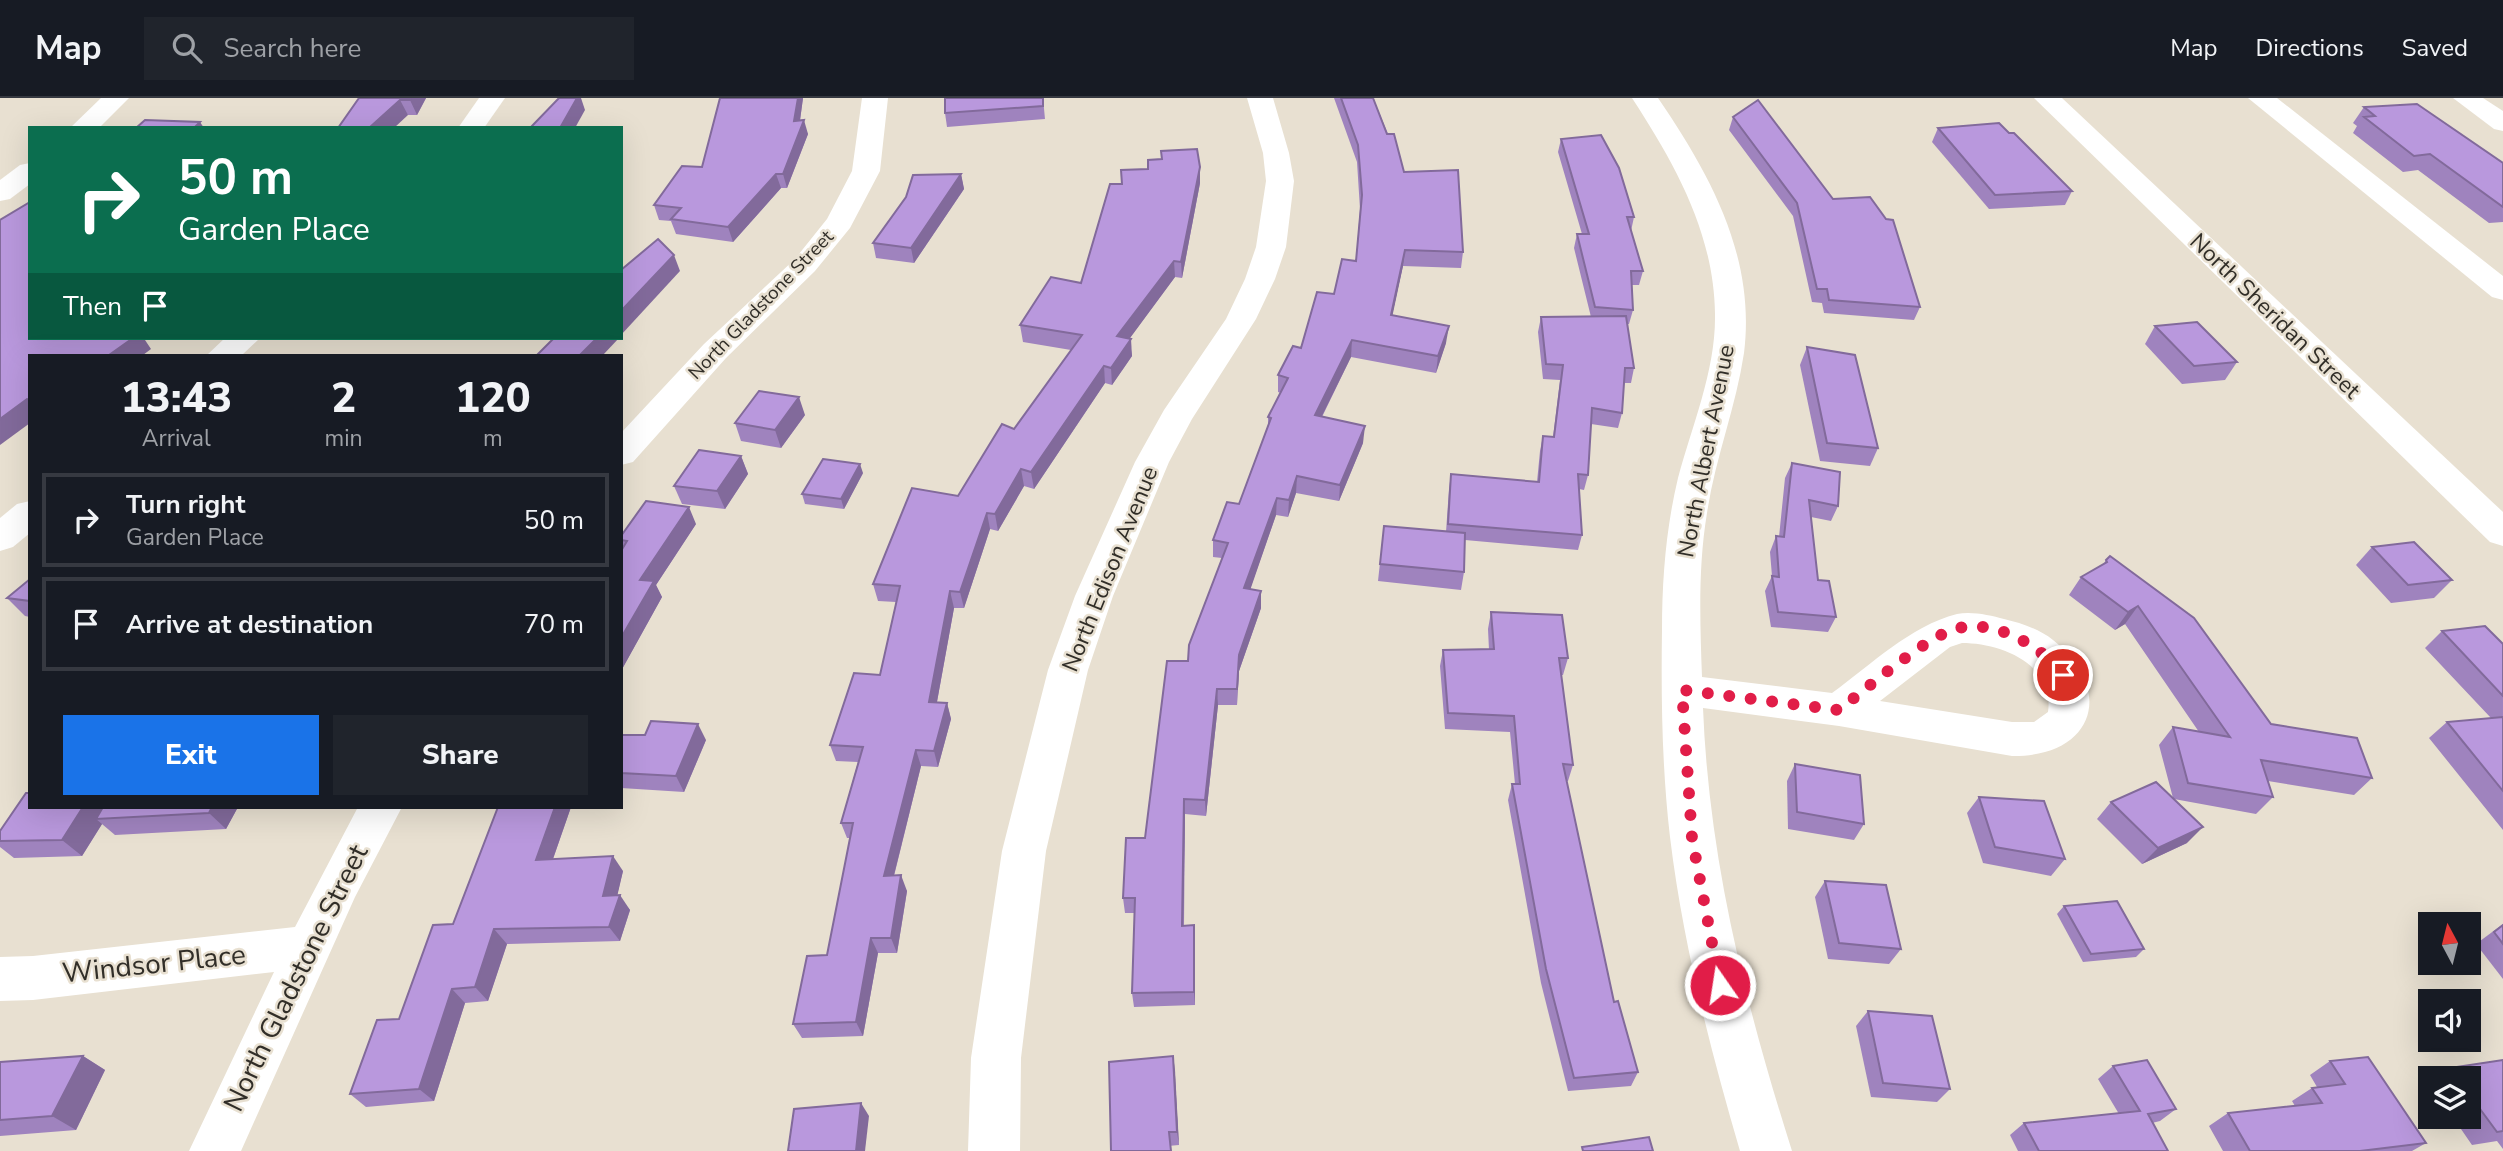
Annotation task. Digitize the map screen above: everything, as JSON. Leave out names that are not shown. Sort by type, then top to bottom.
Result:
[{"type":"street","points":[[85,126],[116,98]]},
{"type":"street","points":[[472,126],[492,98]]},
{"type":"street","name":"North Gladstone Street","points":[[623,452],[715,351],[805,265],[833,232],[866,171],[875,98]]},
{"type":"street","name":"North Edison Avenue","points":[[993,1151],[996,1058],[1024,851],[1068,670],[1094,596],[1152,463],[1175,418],[1241,320],[1272,247],[1280,181],[1276,153],[1260,98]]},
{"type":"street","name":"North Albert Avenue","points":[[1645,98],[1693,173],[1712,212],[1731,292],[1728,350],[1699,464],[1687,527],[1681,593],[1682,690],[1692,838],[1714,962],[1743,1077],[1766,1151]]},
{"type":"street","name":"North Sheridan Street","points":[[2047,98],[2503,533]]},
{"type":"street","points":[[2260,98],[2503,291]]},
{"type":"street","points":[[2466,98],[2503,123]]},
{"type":"street","points":[[0,193],[28,172]]},
{"type":"street","points":[[224,354],[242,340]]},
{"type":"street","points":[[0,538],[28,515]]},
{"type":"street","points":[[1682,690],[1839,710],[2012,739],[2038,738],[2058,729],[2069,714],[2070,695],[2063,675],[2036,648],[2012,636],[1984,628],[1960,628],[1937,637],[1839,710]]},
{"type":"street","name":"North Gladstone Street","points":[[215,1151],[308,947],[379,809]]},
{"type":"street","name":"Windsor Place","points":[[0,979],[33,978],[308,947]]},
{"type":"building","points":[[359,98],[411,98],[400,100],[371,126],[339,126]]},
{"type":"building","points":[[559,98],[577,98],[561,126],[532,126]]},
{"type":"building","points":[[720,98],[798,98],[794,121],[804,120],[783,174],[776,174],[728,227],[671,219],[681,208],[654,205],[682,166],[702,167]]},
{"type":"building","points":[[945,98],[1043,98],[1043,106],[945,113]]},
{"type":"building","points":[[1341,98],[1373,98],[1387,134],[1394,134],[1404,172],[1458,170],[1463,252],[1405,250],[1391,315],[1449,326],[1438,356],[1352,340],[1315,415],[1365,426],[1340,485],[1297,476],[1289,500],[1277,498],[1244,588],[1261,591],[1239,655],[1237,689],[1217,689],[1205,800],[1184,799],[1182,926],[1194,925],[1194,992],[1132,993],[1135,898],[1123,898],[1126,838],[1145,838],[1167,661],[1188,661],[1189,645],[1228,543],[1213,540],[1227,502],[1239,504],[1271,418],[1268,417],[1288,378],[1278,375],[1293,346],[1301,348],[1317,292],[1334,294],[1342,259],[1356,261],[1362,195],[1358,145]]},
{"type":"building","points":[[1758,100],[1833,199],[1870,197],[1886,219],[1893,220],[1920,307],[1829,300],[1827,289],[1817,289],[1797,203],[1733,117]]},
{"type":"building","points":[[2417,104],[2503,163],[2503,207],[2430,154],[2414,156],[2364,117],[2375,116],[2364,107]]},
{"type":"building","points":[[145,120],[200,122],[196,126],[138,126]]},
{"type":"building","points":[[1999,123],[2009,133],[2014,133],[2072,191],[1995,195],[1938,128]]},
{"type":"building","points":[[1601,135],[1619,168],[1634,217],[1627,217],[1643,271],[1631,271],[1633,310],[1595,307],[1577,234],[1589,234],[1561,139]]},
{"type":"building","points":[[1197,149],[1200,167],[1181,262],[1174,261],[1117,336],[1131,339],[1111,368],[1104,366],[1031,472],[1021,469],[995,514],[987,513],[960,592],[950,591],[929,702],[947,703],[934,751],[916,750],[884,876],[901,875],[891,938],[871,938],[856,1022],[793,1024],[807,956],[827,955],[853,823],[841,823],[863,747],[830,745],[854,673],[880,675],[900,586],[873,584],[912,488],[958,496],[1002,424],[1014,429],[1082,335],[1020,325],[1051,277],[1081,283],[1110,184],[1122,184],[1121,170],[1148,169],[1148,160],[1162,159],[1161,151]]},
{"type":"building","points":[[961,174],[911,248],[873,243],[906,197],[913,175]]},
{"type":"building","points":[[28,203],[28,340],[130,340],[110,354],[28,354],[28,399],[0,419],[0,220]]},
{"type":"building","points":[[658,239],[674,255],[623,309],[623,268]]},
{"type":"building","points":[[1626,316],[1634,368],[1625,368],[1622,413],[1592,408],[1588,475],[1578,474],[1582,535],[1448,524],[1451,474],[1539,482],[1543,436],[1554,437],[1563,365],[1546,364],[1541,317]]},
{"type":"building","points":[[2197,322],[2237,362],[2194,366],[2155,326]]},
{"type":"building","points":[[552,340],[595,340],[581,354],[538,354]]},
{"type":"building","points":[[1807,347],[1855,355],[1878,448],[1827,443]]},
{"type":"building","points":[[759,391],[799,397],[775,430],[735,423]]},
{"type":"building","points":[[699,450],[741,456],[717,491],[674,486]]},
{"type":"building","points":[[823,459],[860,464],[841,499],[802,494]]},
{"type":"building","points":[[1792,463],[1840,472],[1838,506],[1809,500],[1818,580],[1829,581],[1836,617],[1778,612],[1772,576],[1779,577],[1776,536],[1784,537]]},
{"type":"building","points":[[646,501],[689,507],[640,580],[654,581],[623,635],[623,548],[627,541],[623,540],[623,533]]},
{"type":"building","points":[[1384,526],[1465,533],[1464,572],[1380,564]]},
{"type":"building","points":[[2414,542],[2452,580],[2408,585],[2372,547]]},
{"type":"building","points":[[2110,556],[2194,618],[2271,724],[2357,738],[2372,778],[2261,760],[2273,797],[2188,783],[2173,727],[2230,737],[2138,606],[2128,612],[2081,577],[2107,562]]},
{"type":"building","points":[[28,581],[28,601],[7,598]]},
{"type":"building","points":[[1491,612],[1562,615],[1568,658],[1559,658],[1573,765],[1563,764],[1614,1002],[1618,1001],[1638,1072],[1574,1078],[1546,969],[1512,784],[1520,784],[1514,716],[1448,713],[1443,650],[1494,649]]},
{"type":"building","points":[[2485,626],[2503,644],[2503,696],[2442,631]]},
{"type":"building","points":[[2503,717],[2503,791],[2447,722]]},
{"type":"building","points":[[651,721],[698,724],[676,776],[623,773],[623,735],[645,735]]},
{"type":"building","points":[[1795,764],[1860,775],[1864,824],[1797,812]]},
{"type":"building","points":[[2156,782],[2203,827],[2158,848],[2111,802]]},
{"type":"building","points":[[26,793],[28,809],[82,809],[62,840],[0,841],[0,831]]},
{"type":"building","points":[[1979,797],[2044,801],[2065,859],[1995,847]]},
{"type":"building","points":[[102,809],[211,809],[209,813],[96,819]]},
{"type":"building","points":[[497,809],[554,809],[536,860],[613,856],[603,896],[620,895],[609,927],[494,929],[475,987],[452,989],[419,1089],[350,1094],[377,1020],[399,1019],[433,925],[453,924]]},
{"type":"building","points":[[1825,881],[1886,885],[1901,949],[1839,943]]},
{"type":"building","points":[[2117,901],[2144,949],[2091,954],[2064,906]]},
{"type":"building","points":[[2503,925],[2503,944],[2494,932]]},
{"type":"building","points":[[1868,1011],[1932,1016],[1950,1089],[1883,1083]]},
{"type":"building","points":[[83,1056],[52,1116],[0,1120],[0,1062]]},
{"type":"building","points":[[1173,1056],[1177,1132],[1169,1132],[1171,1151],[1111,1151],[1109,1062]]},
{"type":"building","points":[[2368,1057],[2426,1143],[2360,1151],[2250,1151],[2228,1113],[2322,1103],[2312,1088],[2345,1084],[2330,1061]]},
{"type":"building","points":[[2147,1060],[2176,1109],[2148,1114],[2168,1151],[2039,1151],[2024,1123],[2140,1111],[2113,1066]]},
{"type":"building","points":[[2503,1060],[2503,1131],[2497,1132],[2481,1110],[2481,1066],[2463,1066]]},
{"type":"building","points":[[861,1103],[856,1151],[788,1151],[794,1109]]},
{"type":"building","points":[[1649,1137],[1653,1151],[1583,1151],[1582,1147]]},
{"type":"route","points":[[1720,985],[1692,838],[1682,690],[1839,710],[1937,637],[1960,628],[1984,628],[2012,636],[2036,648],[2063,675]]}]
